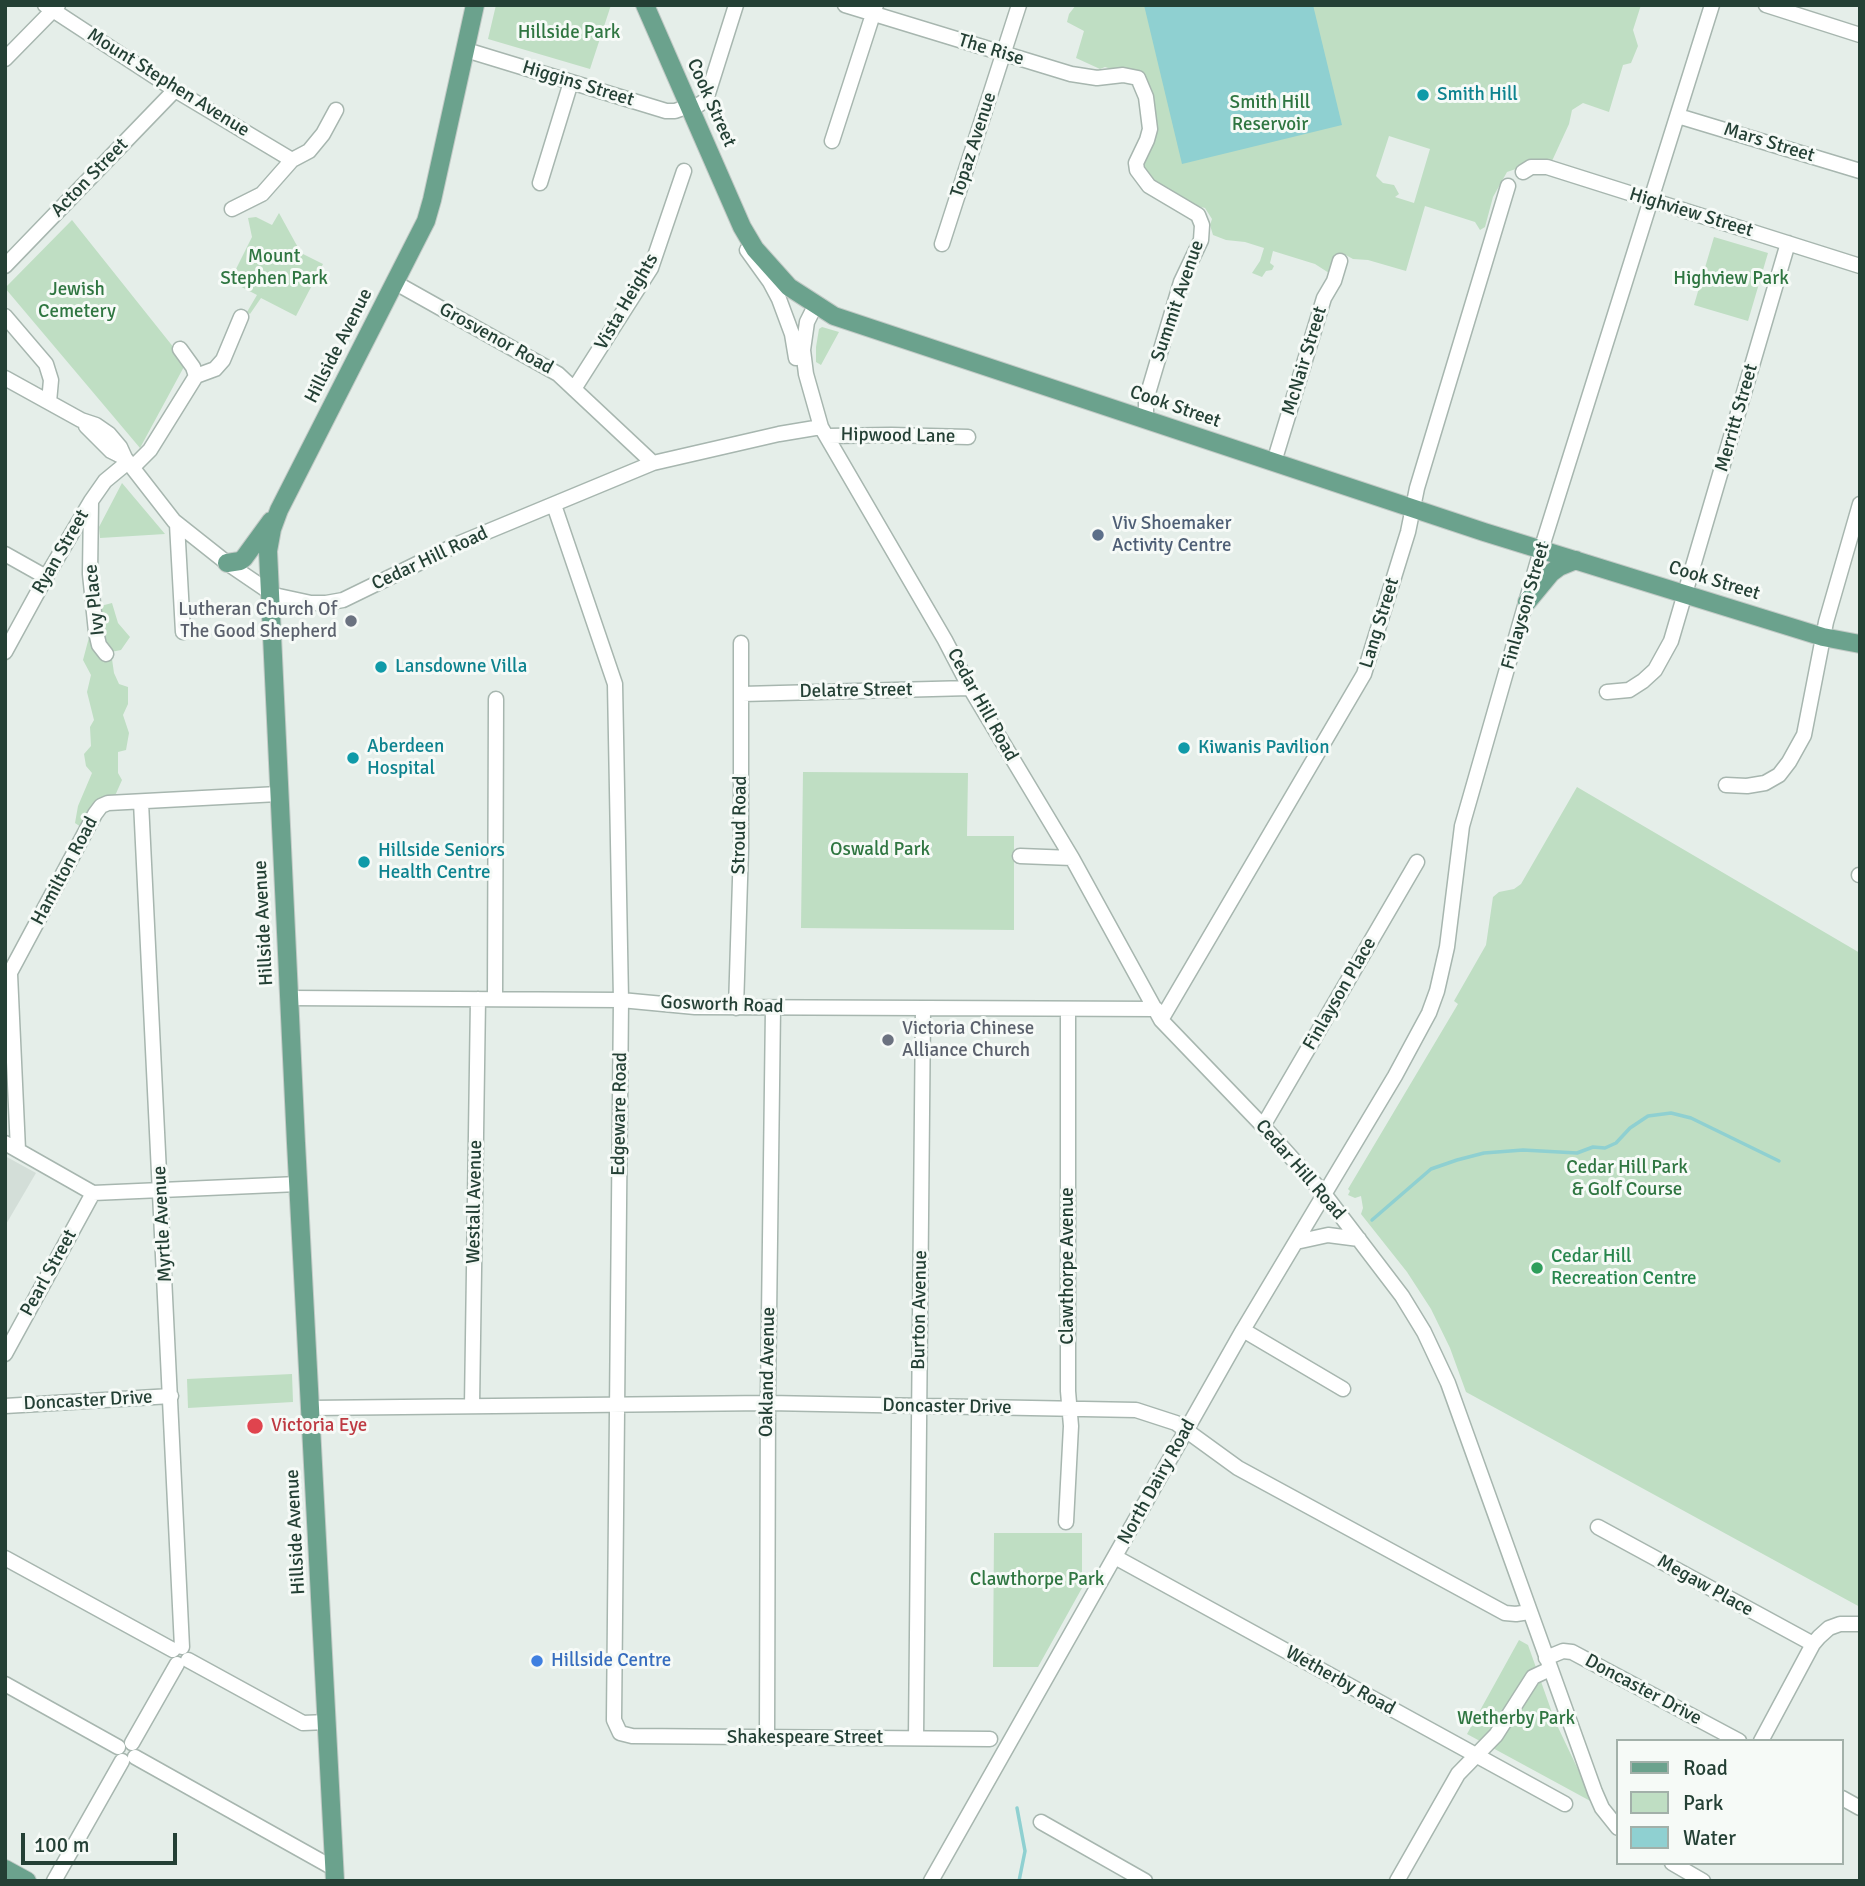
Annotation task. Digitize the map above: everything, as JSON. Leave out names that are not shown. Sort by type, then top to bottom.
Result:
[{"type":"main road","name":"Hillside Avenue","points":[[335,1875],[278,794],[268,551],[279,510],[425,221],[475,5]]},
{"type":"main road","name":"Cook Street","points":[[645,5],[742,227],[771,269],[789,287],[816,306],[853,324],[1146,418],[1412,509],[1822,637],[1860,644]]},
{"type":"main road","points":[[226,563],[244,558],[279,510]]},
{"type":"main road","points":[[1527,602],[1551,573],[1576,560]]},
{"type":"main road","points":[[5,1869],[27,1881]]},
{"type":"street","points":[[690,108],[706,100],[736,5]]},
{"type":"street","name":"The Rise","points":[[845,5],[875,10],[1004,54],[1086,77],[1123,75],[1138,78],[1146,97],[1150,129],[1136,163],[1137,170],[1149,186],[1198,215],[1202,225]]},
{"type":"street","name":"Topaz Avenue","points":[[942,244],[1018,5]]},
{"type":"street","name":"Finlayson Street","points":[[1325,1195],[1416,1040],[1437,991],[1447,947],[1462,826],[1541,550],[1712,5]]},
{"type":"street","points":[[1766,5],[1860,35]]},
{"type":"street","points":[[5,60],[52,7]]},
{"type":"street","name":"Mount Stephen Avenue","points":[[52,7],[175,90],[292,160]]},
{"type":"street","points":[[832,141],[875,10]]},
{"type":"street","name":"Higgins Street","points":[[466,50],[666,111],[690,108]]},
{"type":"street","points":[[540,183],[571,82]]},
{"type":"street","name":"Acton Street","points":[[5,266],[175,90]]},
{"type":"street","points":[[232,209],[262,194],[292,160],[309,151],[323,134],[336,110]]},
{"type":"street","name":"Mars Street","points":[[1678,116],[1860,171]]},
{"type":"street","name":"Highview Street","points":[[1523,172],[1531,167],[1548,167],[1860,266]]},
{"type":"street","name":"Vista Heights","points":[[574,390],[652,268],[684,171]]},
{"type":"street","name":"Lang Street","points":[[1158,1015],[1364,674],[1508,186]]},
{"type":"street","name":"Summit Avenue","points":[[1146,418],[1146,400],[1181,282],[1201,240],[1202,225]]},
{"type":"street","points":[[742,227],[741,241],[779,299],[792,334],[796,359],[806,374]]},
{"type":"street","name":"Merritt Street","points":[[1607,692],[1629,690],[1655,670],[1671,641],[1788,243]]},
{"type":"street","name":"McNair Street","points":[[1274,463],[1324,298],[1334,281],[1340,261]]},
{"type":"street","name":"Grosvenor Road","points":[[394,282],[558,374],[653,463]]},
{"type":"street","points":[[816,306],[803,335],[806,374],[825,432]]},
{"type":"street","points":[[5,316],[46,364],[51,380],[49,402]]},
{"type":"street","name":"Ryan Street","points":[[5,652],[46,577],[105,481],[150,450],[196,376],[220,366],[241,317]]},
{"type":"street","points":[[180,349],[196,376]]},
{"type":"street","name":"Cedar Hill Road","points":[[5,378],[109,434],[177,524],[226,563],[269,593],[287,600],[311,603],[343,600],[460,543],[653,463],[779,434],[825,432],[970,688],[1072,858],[1158,1015],[1325,1195],[1402,1296],[1424,1332],[1440,1365],[1595,1792],[1602,1808],[1616,1826]]},
{"type":"street","name":"Hipwood Lane","points":[[825,432],[968,438]]},
{"type":"street","name":"Ivy Place","points":[[91,501],[90,574],[96,632],[99,645],[106,654]]},
{"type":"street","points":[[1726,785],[1765,783],[1779,775],[1804,735],[1822,637],[1860,504]]},
{"type":"street","name":"Edgeware Road","points":[[554,505],[615,684],[621,1000],[614,1720],[620,1733]]},
{"type":"street","points":[[177,524],[183,632]]},
{"type":"street","points":[[5,554],[46,577]]},
{"type":"street","points":[[1822,637],[1860,650]]},
{"type":"street","name":"Stroud Road","points":[[736,1007],[741,848],[741,643]]},
{"type":"street","name":"Delatre Street","points":[[742,694],[970,688]]},
{"type":"street","points":[[495,999],[496,699]]},
{"type":"street","name":"Hamilton Road","points":[[7,978],[101,806],[108,803],[278,794]]},
{"type":"street","name":"Myrtle Avenue","points":[[141,802],[171,1396],[180,1655]]},
{"type":"street","points":[[1020,856],[1072,858]]},
{"type":"street","name":"Finlayson Place","points":[[1263,1126],[1418,862]]},
{"type":"street","points":[[7,978],[12,1147],[93,1192],[298,1184]]},
{"type":"street","name":"Gosworth Road","points":[[289,998],[621,1000],[695,1007],[1068,1010],[1158,1015]]},
{"type":"street","name":"Westall Avenue","points":[[472,1406],[478,999]]},
{"type":"street","name":"Oakland Avenue","points":[[766,1737],[773,1008]]},
{"type":"street","name":"Burton Avenue","points":[[916,1738],[923,1008]]},
{"type":"street","name":"Clawthorpe Avenue","points":[[1066,1522],[1070,1409],[1068,1010]]},
{"type":"street","name":"Pearl Street","points":[[5,1353],[93,1192]]},
{"type":"street","name":"North Dairy Road","points":[[932,1881],[1244,1330],[1325,1195]]},
{"type":"street","points":[[1296,1242],[1328,1235],[1359,1239]]},
{"type":"street","points":[[1244,1330],[1343,1389]]},
{"type":"street","name":"Doncaster Drive","points":[[5,1406],[171,1396]]},
{"type":"street","name":"Doncaster Drive","points":[[311,1408],[768,1403],[1147,1412],[1187,1430],[1238,1468],[1505,1613],[1529,1612]]},
{"type":"street","name":"Megaw Place","points":[[1598,1527],[1813,1644]]},
{"type":"street","name":"Wetherby Road","points":[[1115,1557],[1565,1804]]},
{"type":"street","points":[[5,1558],[303,1723],[327,1722]]},
{"type":"street","points":[[1761,1739],[1813,1644],[1829,1628],[1840,1623],[1860,1624]]},
{"type":"street","name":"Doncaster Drive","points":[[1548,1664],[1563,1651],[1572,1652],[1735,1739]]},
{"type":"street","points":[[54,1881],[180,1655]]},
{"type":"street","points":[[1397,1881],[1452,1783],[1506,1722],[1533,1677],[1548,1664]]},
{"type":"street","points":[[5,1684],[335,1875]]},
{"type":"street","name":"Shakespeare Street","points":[[620,1733],[632,1736],[990,1739]]},
{"type":"street","points":[[1844,1799],[1860,1808]]},
{"type":"street","points":[[1041,1822],[1145,1881]]},
{"type":"street","points":[[1677,1865],[1696,1873]]},
{"type":"shaded area","points":[[5,1156],[36,1173],[5,1226]]},
{"type":"green space","name":"Hillside Park","points":[[496,5],[611,5],[590,69],[488,39]]},
{"type":"green space","points":[[1076,5],[1641,5],[1633,30],[1638,46],[1631,63],[1623,65],[1609,112],[1583,103],[1572,110],[1569,124],[1552,161],[1542,160],[1507,172],[1493,197],[1485,227],[1480,230],[1475,222],[1425,206],[1406,271],[1368,260],[1353,259],[1342,253],[1329,273],[1315,264],[1273,251],[1270,263],[1274,266],[1262,277],[1252,273],[1264,248],[1213,235],[1210,225],[1212,219],[1205,208],[1193,205],[1152,182],[1134,158],[1148,110],[1141,79],[1105,67],[1100,69],[1076,58],[1084,31],[1067,22]],"holes":[[[1389,136],[1430,149],[1414,203],[1395,197],[1399,194],[1394,185],[1383,183],[1376,176]]]},
{"type":"green space","name":"Mount Stephen Park","points":[[279,213],[301,253],[323,264],[296,316],[261,298],[250,314],[247,312],[257,295],[230,281],[252,237],[248,218],[256,217],[272,225]]},
{"type":"green space","name":"Jewish Cemetery","points":[[72,220],[186,363],[140,448],[5,288]]},
{"type":"green space","name":"Highview Park","points":[[1714,237],[1768,253],[1748,321],[1694,305]]},
{"type":"green space","points":[[822,327],[839,332],[821,365],[816,362],[816,347],[819,329]]},
{"type":"green space","points":[[122,483],[165,534],[100,538],[99,527]]},
{"type":"green space","points":[[112,603],[118,623],[130,637],[121,650],[111,652],[114,673],[119,684],[128,687],[128,704],[123,715],[129,733],[126,750],[118,752],[118,773],[122,780],[114,798],[84,829],[75,823],[78,806],[92,773],[86,766],[84,754],[91,746],[90,727],[94,720],[87,692],[91,675],[83,660],[97,607]]},
{"type":"green space","name":"Oswald Park","points":[[803,772],[968,773],[967,836],[1014,836],[1014,930],[801,928]]},
{"type":"green space","name":"Cedar Hill Park & Golf Course","points":[[1577,787],[1860,953],[1860,1607],[1466,1392],[1450,1348],[1431,1309],[1407,1272],[1361,1214],[1361,1196],[1355,1198],[1348,1195],[1348,1189],[1458,1004],[1454,1001],[1486,945],[1493,897],[1521,884]]},
{"type":"green space","points":[[292,1374],[293,1402],[188,1408],[187,1379]]},
{"type":"green space","name":"Clawthorpe Park","points":[[994,1533],[1082,1533],[1082,1588],[1038,1667],[993,1667]]},
{"type":"green space","name":"Wetherby Park","points":[[1519,1640],[1528,1645],[1555,1721],[1594,1803],[1467,1734]]},
{"type":"water","name":"Smith Hill Reservoir","points":[[1144,5],[1313,5],[1342,125],[1182,164]]},
{"type":"waterway","points":[[1372,1220],[1431,1169],[1484,1153],[1523,1150],[1577,1153],[1593,1147],[1605,1148],[1616,1143],[1630,1128],[1648,1116],[1671,1113],[1691,1118],[1779,1161]]},
{"type":"waterway","points":[[1017,1808],[1025,1851],[1019,1881]]},
{"type":"place","name":"Smith Hill","points":[[1423,95]]},
{"type":"place","name":"Viv Shoemaker Activity Centre","points":[[1098,535]]},
{"type":"place","name":"Lutheran Church Of The Good Shepherd","points":[[351,621]]},
{"type":"place","name":"Lansdowne Villa","points":[[381,667]]},
{"type":"place","name":"Kiwanis Pavilion","points":[[1184,748]]},
{"type":"place","name":"Aberdeen Hospital","points":[[353,758]]},
{"type":"place","name":"Hillside Seniors Health Centre","points":[[364,862]]},
{"type":"place","name":"Victoria Chinese Alliance Church","points":[[888,1040]]},
{"type":"place","name":"Cedar Hill Recreation Centre","points":[[1537,1268]]},
{"type":"place","name":"Victoria Eye","points":[[255,1426]]},
{"type":"place","name":"Hillside Centre","points":[[537,1661]]}]
